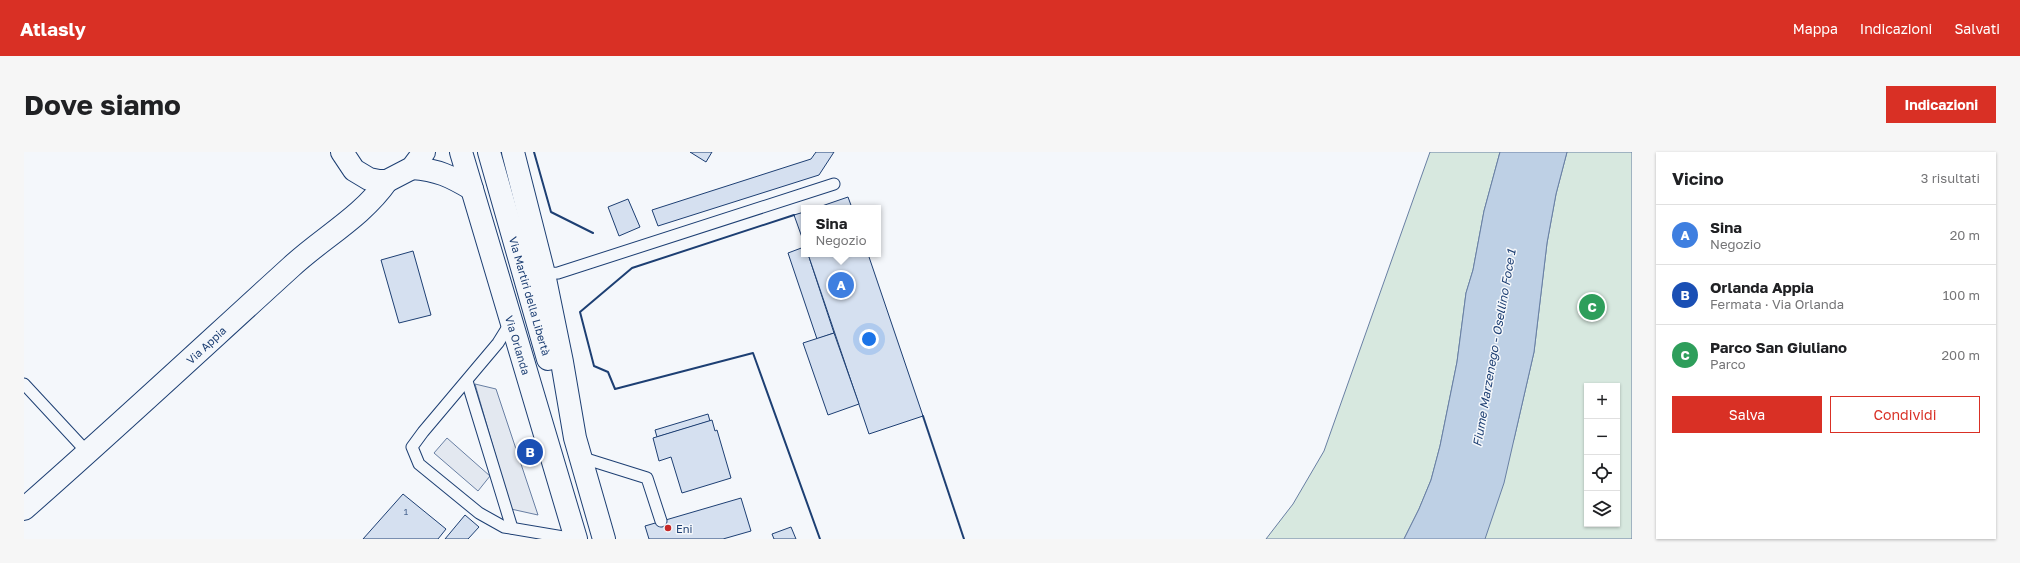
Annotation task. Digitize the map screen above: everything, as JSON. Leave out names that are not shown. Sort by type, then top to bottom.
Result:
[{"type":"main road","points":[[342,152],[354,170],[369,179],[387,181],[418,160],[472,189]]},
{"type":"main road","name":"Via Orlanda","points":[[461,152],[575,539]]},
{"type":"main road","name":"Via Martiri della Libertà","points":[[489,152],[549,364],[578,448]]},
{"type":"main road","points":[[514,152],[544,274],[578,448],[604,539]]},
{"type":"main road","name":"Via Appia","points":[[24,509],[88,453],[302,257],[376,197],[387,181]]},
{"type":"lane","points":[[544,274],[558,273],[834,184]]},
{"type":"lane","points":[[511,321],[498,343],[412,447],[418,464],[479,513],[504,527],[575,539]]},
{"type":"lane","points":[[467,381],[512,528]]},
{"type":"lane","points":[[24,384],[88,453]]},
{"type":"lane","points":[[578,448],[648,478],[661,521]]},
{"type":"shaded area","points":[[1430,152],[1500,152],[1484,211],[1473,270],[1466,293],[1457,362],[1440,446],[1431,480],[1419,509],[1404,539],[1266,539],[1293,504],[1324,451]]},
{"type":"shaded area","points":[[1567,152],[1632,152],[1632,539],[1469,539],[1514,439],[1534,352],[1547,243],[1556,194]]},
{"type":"shaded area","points":[[475,384],[496,389],[538,515],[511,509]]},
{"type":"shaded area","points":[[447,438],[490,476],[478,491],[434,453]]},
{"type":"water","name":"Fiume Marzenego - Osellino Foce 1","points":[[1500,152],[1567,152],[1556,194],[1547,243],[1534,352],[1504,483],[1485,539],[1404,539],[1431,480],[1440,446],[1457,362],[1466,293],[1473,270],[1484,211]]},
{"type":"building","points":[[690,152],[712,152],[706,162]]},
{"type":"building","points":[[816,152],[834,152],[819,175],[658,226],[652,210],[811,159]]},
{"type":"building","points":[[848,197],[851,205],[825,205]]},
{"type":"building","points":[[628,199],[640,227],[619,236],[608,207]]},
{"type":"building","points":[[801,213],[801,235],[794,215]]},
{"type":"building","points":[[801,248],[801,257],[809,257],[834,333],[817,339],[788,253]]},
{"type":"building","points":[[413,251],[431,315],[399,323],[381,260]]},
{"type":"building","points":[[809,257],[869,257],[923,416],[869,434]]},
{"type":"building","points":[[834,333],[859,404],[828,415],[803,343]]},
{"type":"building","points":[[708,414],[710,421],[657,437],[655,430]]},
{"type":"building","points":[[712,420],[715,431],[717,430],[731,478],[682,493],[671,457],[659,461],[653,438]]},
{"type":"building","points":[[403,494],[446,529],[438,539],[363,539]]},
{"type":"building","points":[[741,498],[751,531],[723,539],[649,539],[645,526]]},
{"type":"building","points":[[465,515],[479,527],[468,539],[445,539]]},
{"type":"building","points":[[791,527],[796,539],[774,539],[772,534]]},
{"type":"wall","points":[[534,152],[551,212],[593,233]]},
{"type":"wall","points":[[794,215],[632,268],[580,312],[594,366],[608,372],[615,389],[753,353],[820,539]]},
{"type":"wall","points":[[923,416],[964,539]]},
{"type":"place","name":"Sina","points":[[841,285]]},
{"type":"place","name":"Parco San Giuliano","points":[[1592,307]]},
{"type":"place","name":"Orlanda Appia","points":[[530,452]]},
{"type":"place","name":"Eni","points":[[668,528]]}]
